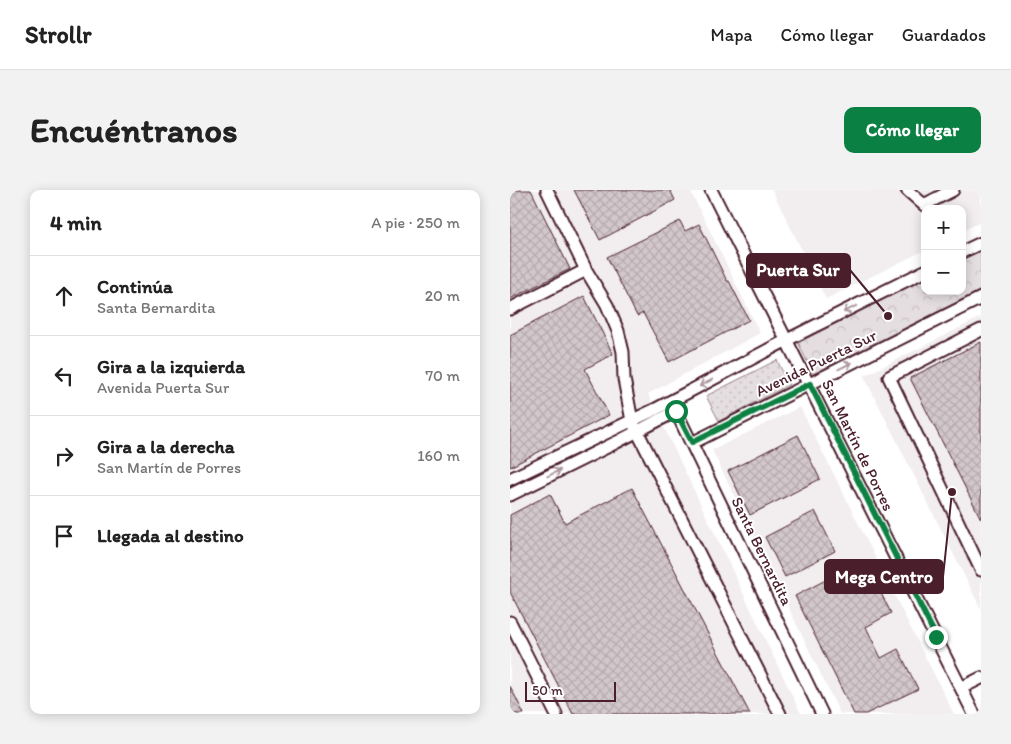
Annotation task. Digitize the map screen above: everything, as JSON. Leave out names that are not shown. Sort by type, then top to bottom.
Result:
[{"type":"street","points":[[547,190],[618,331],[632,421],[780,714]]},
{"type":"street","name":"San Martín de Porres","points":[[712,190],[974,714]]},
{"type":"street","points":[[907,190],[924,206],[953,190]]},
{"type":"street","points":[[966,250],[981,242]]},
{"type":"street","points":[[510,309],[586,270]]},
{"type":"street","name":"Avenida Puerta Sur","points":[[673,406],[787,340],[921,273]]},
{"type":"street","name":"Avenida Puerta Sur","points":[[692,442],[981,298]]},
{"type":"street","points":[[981,330],[889,377],[981,570]]},
{"type":"street","points":[[510,479],[632,421],[673,406]]},
{"type":"street","points":[[510,495],[637,432],[673,406]]},
{"type":"street","name":"Santa Bernardita","points":[[673,406],[822,714]]},
{"type":"street","points":[[510,622],[556,714]]},
{"type":"street","points":[[961,688],[981,678]]},
{"type":"shaded area","points":[[510,190],[690,190],[760,333],[648,394],[801,714],[510,714]]},
{"type":"shaded area","points":[[772,190],[981,190],[981,222],[966,229],[966,205],[921,205],[921,252],[826,299]]},
{"type":"shaded area","points":[[981,317],[981,609],[864,376]]},
{"type":"shaded area","points":[[800,407],[954,714],[840,714],[712,450]]},
{"type":"green space","points":[[981,249],[981,290],[813,374],[797,340],[921,279],[921,295],[966,295],[966,256]]},
{"type":"green space","points":[[777,360],[789,385],[719,421],[706,396]]},
{"type":"building","points":[[510,190],[531,190],[570,269],[510,299]]},
{"type":"building","points":[[574,190],[670,190],[675,200],[600,240]]},
{"type":"building","points":[[680,221],[685,231],[699,224],[749,320],[669,362],[643,313],[637,316],[607,257]]},
{"type":"building","points":[[584,296],[613,354],[585,369],[609,415],[510,467],[510,335]]},
{"type":"building","points":[[981,342],[981,519],[910,378]]},
{"type":"building","points":[[798,435],[820,479],[750,515],[728,471]]},
{"type":"building","points":[[632,488],[750,714],[573,714],[510,592],[510,515],[550,494],[565,523]]},
{"type":"building","points":[[815,511],[835,551],[785,577],[765,537]]},
{"type":"building","points":[[864,560],[891,613],[866,627],[881,658],[898,649],[918,689],[866,714],[854,714],[795,596]]},
{"type":"building","points":[[510,686],[524,714],[510,714]]},
{"type":"place","name":"Puerta Sur","points":[[888,316]]},
{"type":"place","name":"Mega Centro","points":[[952,492]]},
{"type":"route","points":[[676,411],[692,442],[810,384],[936,637]]}]
